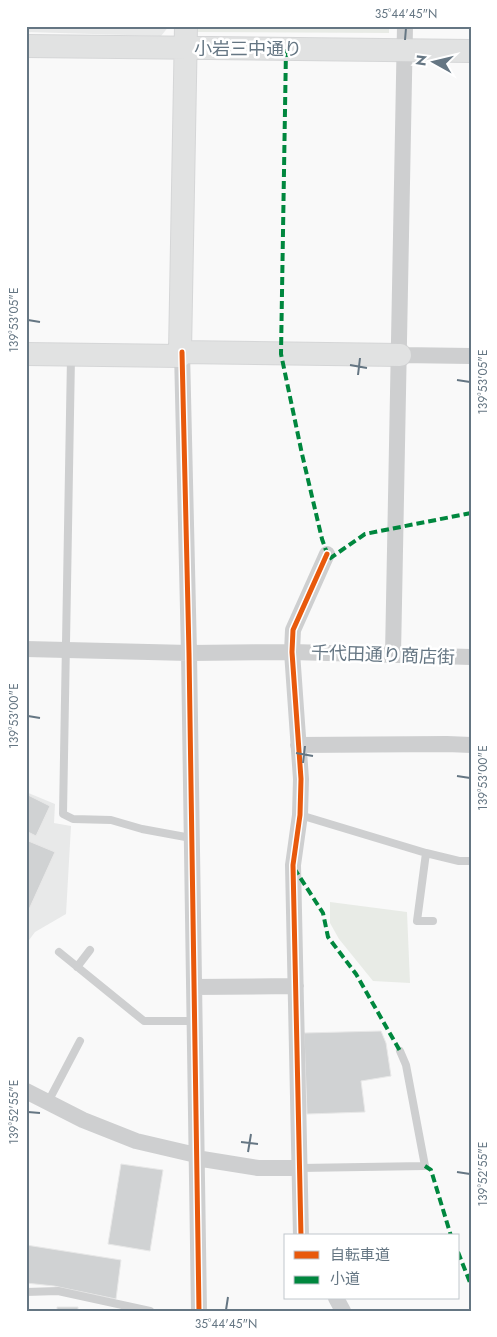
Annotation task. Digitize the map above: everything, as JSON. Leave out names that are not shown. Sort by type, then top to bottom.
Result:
[{"type":"street","points":[[186,26],[181,352],[189,653],[199,1311]]},
{"type":"street","points":[[394,655],[405,26]]},
{"type":"street","name":"小岩三中通り","points":[[26,46],[471,51]]},
{"type":"street","points":[[26,354],[180,356],[181,352]]},
{"type":"street","points":[[181,352],[471,356]]},
{"type":"street","points":[[301,1234],[293,866],[300,815],[301,779],[292,652],[293,630],[327,554]]},
{"type":"street","name":"千代田通り商店街","points":[[26,649],[189,653],[292,652],[471,657]]},
{"type":"street","points":[[298,745],[471,745]]},
{"type":"street","points":[[194,987],[296,986]]},
{"type":"street","points":[[26,1091],[83,1120],[136,1141],[196,1156],[258,1168],[300,1168]]},
{"type":"lane","points":[[71,355],[63,814],[73,819],[112,820],[142,829],[191,838]]},
{"type":"lane","points":[[300,815],[426,853],[459,861],[471,861]]},
{"type":"lane","points":[[426,853],[416,921],[433,922]]},
{"type":"lane","points":[[77,967],[90,950]]},
{"type":"lane","points":[[59,952],[144,1021],[195,1021]]},
{"type":"lane","points":[[48,1102],[80,1041]]},
{"type":"lane","points":[[300,1168],[425,1166],[406,1065],[400,1051]]},
{"type":"lane","points":[[26,1292],[58,1291],[150,1311]]},
{"type":"shaded area","points":[[26,26],[169,26],[161,36],[26,32]]},
{"type":"shaded area","points":[[197,26],[389,26],[389,33],[196,32]]},
{"type":"shaded area","points":[[26,792],[55,804],[54,823],[71,826],[66,914],[35,932],[26,944]]},
{"type":"shaded area","points":[[330,902],[407,912],[410,983],[373,981],[339,939],[330,923]]},
{"type":"building","points":[[26,794],[50,806],[36,836],[26,831]]},
{"type":"building","points":[[26,840],[55,852],[26,916]]},
{"type":"building","points":[[381,1031],[386,1043],[391,1076],[361,1081],[365,1112],[307,1114],[304,1033]]},
{"type":"building","points":[[121,1164],[163,1170],[150,1251],[108,1244]]},
{"type":"building","points":[[26,1245],[121,1260],[116,1299],[54,1286],[26,1283]]},
{"type":"building","points":[[57,1307],[78,1307],[78,1311],[57,1311]]},
{"type":"marked path","points":[[286,49],[281,354],[302,454],[322,539],[329,559],[365,534],[471,513]]},
{"type":"marked path","points":[[294,868],[323,913],[328,937],[356,974],[400,1051]]},
{"type":"marked path","points":[[425,1166],[431,1170],[450,1234]]},
{"type":"marked path","points":[[460,1257],[471,1285]]},
{"type":"cycle path","points":[[182,352],[189,653],[199,1311]]},
{"type":"cycle path","points":[[301,1234],[293,865],[300,815],[301,779],[292,652],[293,630],[327,554]]}]
